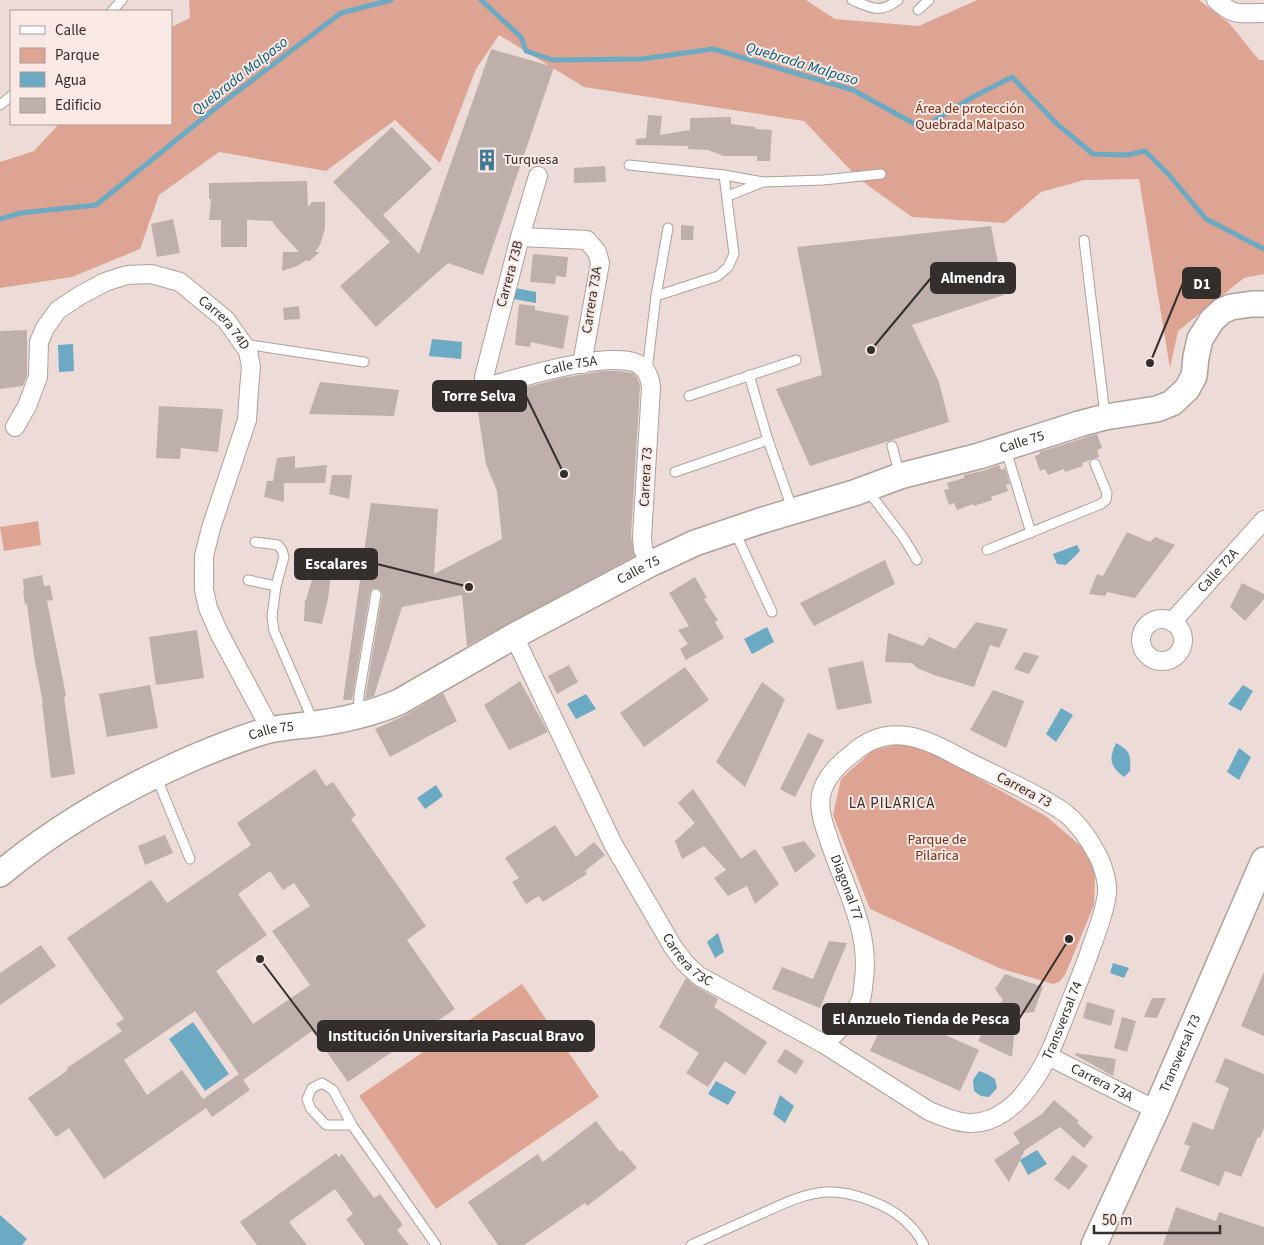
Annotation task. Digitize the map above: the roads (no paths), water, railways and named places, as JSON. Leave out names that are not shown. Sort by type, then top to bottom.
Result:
[{"type":"street","points":[[1216,0],[1226,10],[1234,13],[1264,13]]},
{"type":"street","name":"Carrera 73B","points":[[484,372],[538,176]]},
{"type":"street","name":"Carrera 73A","points":[[520,238],[587,240],[596,252],[600,263],[582,364]]},
{"type":"street","name":"Carrera 74D","points":[[15,427],[27,406],[38,377],[39,342],[45,328],[58,310],[105,282],[127,275],[150,274],[180,282],[226,320],[248,351],[251,367],[247,420],[211,528],[204,556],[204,590],[208,608],[219,633],[271,730]]},
{"type":"street","name":"Calle 75","points":[[0,874],[63,828],[102,804],[156,776],[224,745],[271,730],[358,717],[379,711],[514,636],[650,564],[695,543],[900,476],[979,456],[1066,428],[1105,418],[1156,409],[1172,403],[1187,389],[1194,376],[1200,339],[1212,320],[1222,311],[1231,307],[1264,304]]},
{"type":"street","name":"Calle 75A","points":[[484,372],[484,378],[493,385],[582,364],[622,360],[638,364],[649,380]]},
{"type":"street","name":"Carrera 73","points":[[649,380],[642,537],[643,549],[650,564]]},
{"type":"street","name":"Calle 72A","points":[[1172,622],[1264,520]]},
{"type":"street","name":"Carrera 73C","points":[[514,636],[614,844],[673,947],[685,963],[699,976],[718,988],[824,1044],[930,1112],[962,1123],[978,1123],[992,1119],[1005,1112]]},
{"type":"street","name":"Carrera 73","points":[[872,739],[886,735],[908,735],[927,742],[1028,791],[1066,813],[1090,843],[1104,872],[1107,895],[1101,917]]},
{"type":"street","name":"Diagonal 77","points":[[824,1044],[854,1012],[861,999],[865,954],[859,921],[822,819],[820,798],[828,779],[836,769],[856,750],[872,739]]},
{"type":"street","name":"Transversal 73","points":[[1094,1245],[1156,1110],[1264,860]]},
{"type":"street","name":"Transversal 74","points":[[1005,1112],[1034,1080],[1048,1056],[1084,969],[1101,917]]},
{"type":"street","name":"Carrera 73A","points":[[1048,1056],[1156,1110]]},
{"type":"lane","points":[[113,10],[122,0]]},
{"type":"lane","points":[[852,0],[868,7],[880,9],[886,8],[898,0]]},
{"type":"lane","points":[[918,10],[929,0]]},
{"type":"lane","points":[[0,105],[10,97]]},
{"type":"lane","points":[[629,165],[724,175],[763,182],[823,180],[881,174]]},
{"type":"lane","points":[[656,296],[718,276],[728,267],[734,254],[724,175]]},
{"type":"lane","points":[[728,196],[763,182]]},
{"type":"lane","points":[[649,380],[656,296],[668,228]]},
{"type":"lane","points":[[1084,240],[1105,418]]},
{"type":"lane","points":[[244,344],[364,362]]},
{"type":"lane","points":[[689,396],[796,360]]},
{"type":"lane","points":[[749,376],[768,440],[793,511]]},
{"type":"lane","points":[[675,472],[768,440]]},
{"type":"lane","points":[[892,446],[900,476]]},
{"type":"lane","points":[[1005,448],[1031,533]]},
{"type":"lane","points":[[987,550],[1106,500],[1107,493],[1095,464]]},
{"type":"lane","points":[[867,488],[903,537],[917,560]]},
{"type":"lane","points":[[734,529],[772,612]]},
{"type":"lane","points":[[255,542],[278,545],[282,550],[284,558],[276,586],[272,617],[274,631],[314,724]]},
{"type":"lane","points":[[248,580],[276,586]]},
{"type":"lane","points":[[358,717],[359,695],[376,594]]},
{"type":"lane","points":[[156,776],[190,859]]},
{"type":"lane","points":[[352,1125],[326,1125],[311,1109],[307,1099],[312,1088],[322,1083],[333,1090],[352,1125],[436,1245]]},
{"type":"lane","points":[[691,1245],[803,1197],[827,1192],[847,1194],[890,1209],[914,1229],[924,1245]]},
{"type":"water","points":[[515,288],[536,292],[536,303],[513,299]]},
{"type":"water","points":[[432,339],[462,342],[461,359],[429,356]]},
{"type":"water","points":[[73,344],[74,371],[59,372],[58,345]]},
{"type":"water","points":[[1077,545],[1080,551],[1066,565],[1057,564],[1053,554]]},
{"type":"water","points":[[767,627],[774,642],[752,654],[744,639]]},
{"type":"water","points":[[1243,685],[1253,691],[1241,711],[1228,704]]},
{"type":"water","points":[[586,694],[596,709],[576,719],[567,704]]},
{"type":"water","points":[[1061,708],[1073,715],[1056,742],[1046,734]]},
{"type":"water","points":[[1116,743],[1127,751],[1130,757],[1130,771],[1124,777],[1115,769],[1112,761],[1112,753]]},
{"type":"water","points":[[1239,748],[1251,757],[1239,780],[1227,772]]},
{"type":"water","points":[[436,785],[443,796],[425,809],[417,798]]},
{"type":"water","points":[[718,933],[724,952],[715,958],[707,942]]},
{"type":"water","points":[[1113,963],[1129,968],[1124,978],[1110,973]]},
{"type":"water","points":[[193,1022],[229,1074],[205,1091],[169,1039]]},
{"type":"water","points":[[979,1071],[995,1079],[997,1088],[989,1097],[981,1096],[974,1091],[973,1080]]},
{"type":"water","points":[[716,1081],[736,1092],[728,1105],[708,1094]]},
{"type":"water","points":[[780,1095],[794,1106],[785,1123],[773,1114]]},
{"type":"water","points":[[1037,1150],[1047,1164],[1028,1175],[1020,1160]]},
{"type":"water","points":[[0,1215],[27,1239],[22,1245],[0,1245]]},
{"type":"waterway","name":"Quebrada Malpaso","points":[[0,219],[21,213],[96,205],[217,107],[341,13],[391,0]]},
{"type":"waterway","name":"Quebrada Malpaso","points":[[481,0],[521,37],[526,51],[553,60],[642,59],[713,49],[853,90],[922,128],[973,97],[1012,77],[1057,124],[1093,154],[1127,155],[1145,151],[1169,175],[1206,219],[1264,249]]},
{"type":"place","name":"Turquesa","points":[[487,160]]},
{"type":"place","name":"Almendra","points":[[871,350]]},
{"type":"place","name":"D1","points":[[1150,363]]},
{"type":"place","name":"Torre Selva","points":[[564,474]]},
{"type":"place","name":"Escalares","points":[[469,587]]},
{"type":"place","name":"El Anzuelo Tienda de Pesca","points":[[1069,939]]},
{"type":"place","name":"Institución Universitaria Pascual Bravo","points":[[260,959]]},
{"type":"district","name":"LA PILARICA","points":[[892,803]]},
{"type":"park label","name":"Área de protección Quebrada Malpaso","points":[[970,118]]},
{"type":"park label","name":"Parque de Pilarica","points":[[937,848]]}]
